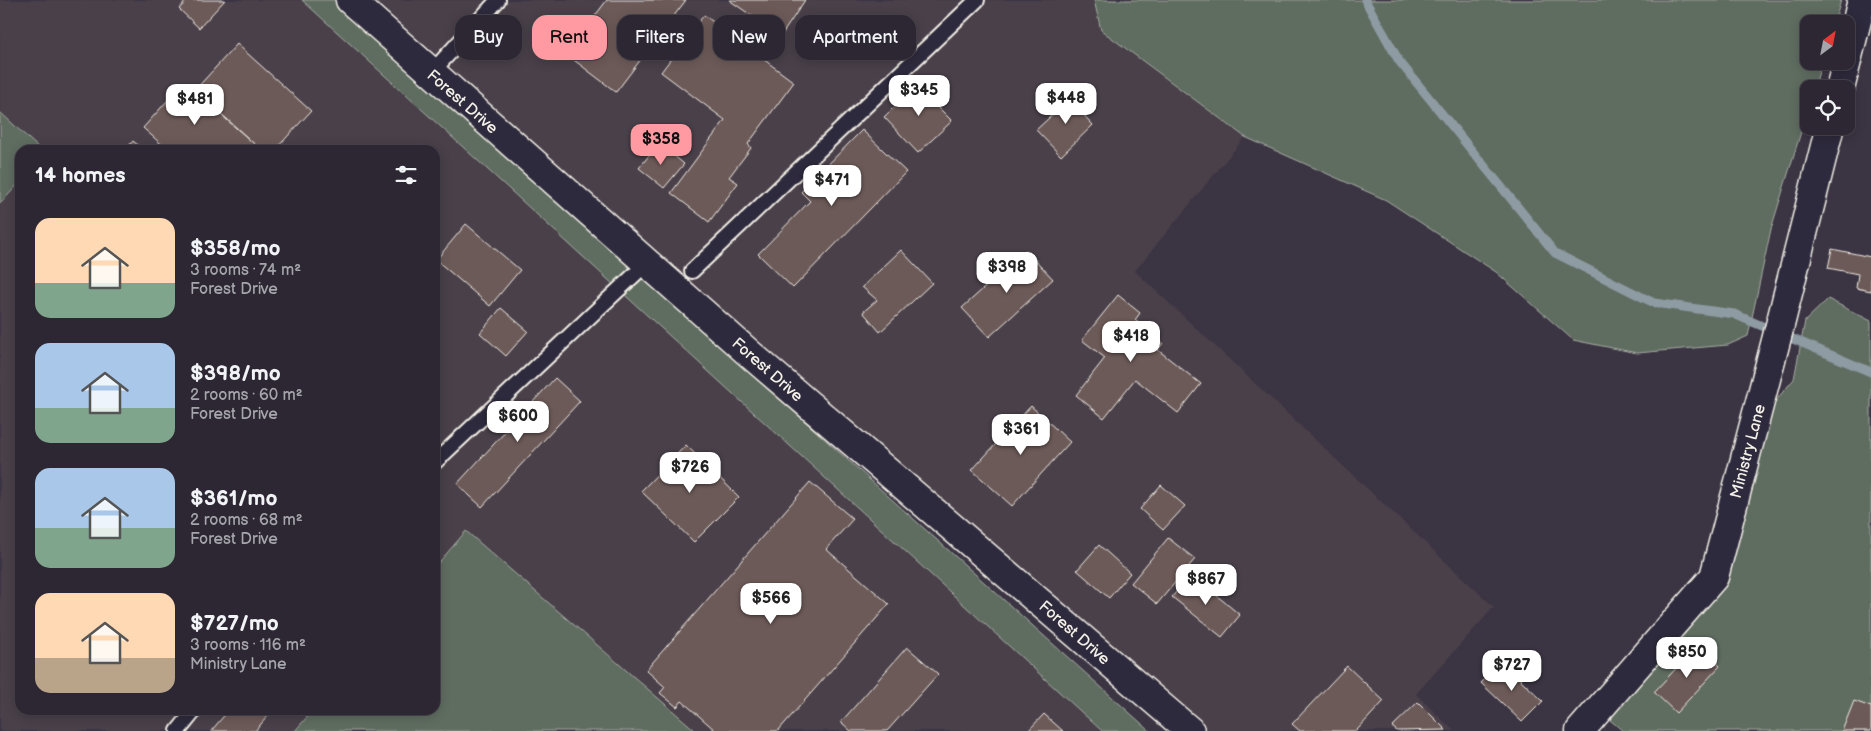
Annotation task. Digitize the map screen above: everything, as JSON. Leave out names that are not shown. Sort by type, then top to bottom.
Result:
[{"type":"main road","name":"Forest Drive","points":[[350,0],[647,263],[1190,731]]},
{"type":"main road","points":[[1842,80],[1862,0]]},
{"type":"main road","name":"Ministry Lane","points":[[1580,731],[1714,577],[1828,135]]},
{"type":"lane","points":[[431,73],[498,0]]},
{"type":"lane","points":[[692,271],[977,0]]},
{"type":"lane","points":[[440,457],[647,263]]},
{"type":"lane","points":[[178,731],[191,715]]},
{"type":"shaded area","points":[[0,0],[302,0],[1102,731],[696,731],[466,531],[440,561],[440,145],[36,145],[0,112]]},
{"type":"shaded area","points":[[374,0],[1094,0],[1101,30],[1245,137],[1135,271],[1494,607],[1416,694],[1454,731],[1191,731]]},
{"type":"shaded area","points":[[15,188],[15,715],[309,715],[295,731],[0,731],[0,204]]},
{"type":"green space","points":[[302,0],[335,0],[1150,731],[1102,731]]},
{"type":"green space","points":[[1094,0],[1841,0],[1837,15],[1800,15],[1800,70],[1819,70],[1817,80],[1800,80],[1800,135],[1771,229],[1748,336],[1728,345],[1637,353],[1573,340],[1496,272],[1386,200],[1245,137],[1101,30]]},
{"type":"green space","points":[[0,112],[36,145],[15,145],[15,188],[0,204]]},
{"type":"green space","points":[[1828,299],[1871,321],[1871,731],[1623,731],[1598,710],[1714,577],[1753,427],[1794,379],[1805,321]]},
{"type":"green space","points":[[466,531],[696,731],[295,731],[309,715],[440,715],[440,561]]},
{"type":"building","points":[[187,0],[225,0],[199,28],[179,9]]},
{"type":"building","points":[[607,0],[686,0],[675,15],[617,15],[617,60],[640,60],[616,92],[574,60],[607,60],[607,15],[596,15]]},
{"type":"building","points":[[729,0],[805,0],[785,30],[785,15],[751,15]]},
{"type":"building","points":[[704,15],[713,22],[713,60],[764,60],[794,82],[748,144],[751,148],[729,177],[738,183],[709,222],[671,193],[725,120],[661,72],[670,60],[703,60]]},
{"type":"building","points":[[237,44],[311,111],[280,145],[256,145],[195,90]]},
{"type":"building","points":[[184,82],[255,145],[162,145],[143,128]]},
{"type":"building","points":[[930,82],[939,92],[931,100],[952,121],[918,153],[884,117],[919,83],[924,88]]},
{"type":"building","points":[[1078,91],[1087,101],[1078,109],[1093,125],[1061,156],[1036,130]]},
{"type":"building","points":[[862,130],[906,172],[793,288],[758,254],[810,201],[801,192]]},
{"type":"building","points":[[133,141],[138,145],[129,145]]},
{"type":"building","points":[[659,143],[684,164],[664,188],[639,168]]},
{"type":"building","points":[[466,224],[520,270],[490,306],[440,263],[440,255]]},
{"type":"building","points":[[1832,249],[1871,257],[1871,291],[1856,288],[1858,274],[1828,268]]},
{"type":"building","points":[[901,250],[932,283],[880,332],[863,312],[877,300],[862,287]]},
{"type":"building","points":[[1026,250],[1053,279],[989,337],[962,308]]},
{"type":"building","points":[[1118,295],[1140,313],[1135,320],[1163,343],[1158,350],[1201,384],[1178,413],[1135,379],[1104,418],[1076,395],[1105,358],[1082,340]]},
{"type":"building","points":[[501,308],[528,331],[506,356],[480,333]]},
{"type":"building","points":[[555,378],[580,401],[482,507],[457,484]]},
{"type":"building","points":[[1031,406],[1070,442],[1012,506],[972,470]]},
{"type":"building","points":[[686,445],[739,497],[694,542],[641,491]]},
{"type":"building","points":[[810,482],[853,519],[826,549],[889,604],[778,731],[716,731],[682,701],[677,707],[660,693],[665,687],[646,670]]},
{"type":"building","points":[[1161,485],[1185,506],[1163,530],[1140,509]]},
{"type":"building","points":[[1168,538],[1195,559],[1157,604],[1131,583]]},
{"type":"building","points":[[1099,545],[1130,573],[1109,598],[1077,570]]},
{"type":"building","points":[[1191,574],[1240,615],[1222,637],[1172,597]]},
{"type":"building","points":[[1698,645],[1720,666],[1676,713],[1654,692]]},
{"type":"building","points":[[907,647],[938,674],[887,731],[851,731],[841,722]]},
{"type":"building","points":[[1502,662],[1543,701],[1522,722],[1481,683]]},
{"type":"building","points":[[1347,666],[1384,701],[1356,731],[1300,731],[1292,724]]},
{"type":"building","points":[[1854,701],[1871,707],[1871,731],[1842,731]]},
{"type":"building","points":[[1418,702],[1446,730],[1397,731],[1392,727]]},
{"type":"building","points":[[1044,714],[1063,731],[1028,731]]},
{"type":"building","points":[[225,715],[269,715],[255,731],[211,731]]},
{"type":"waterway","points":[[1365,0],[1399,61],[1555,253],[1654,303],[1734,314],[1871,372]]}]
